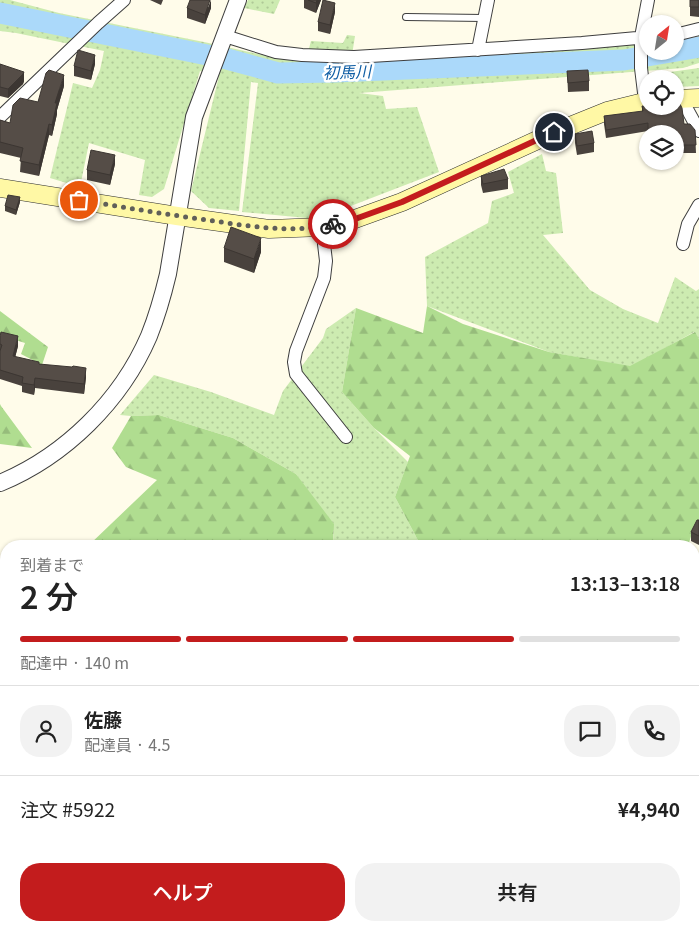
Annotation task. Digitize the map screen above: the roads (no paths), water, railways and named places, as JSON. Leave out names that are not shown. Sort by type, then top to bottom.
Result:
[{"type":"main road","points":[[684,99],[699,98]]},
{"type":"main road","points":[[0,188],[269,229],[322,227],[355,219],[402,202],[554,132],[607,111],[639,103]]},
{"type":"street","points":[[0,117],[124,0]]},
{"type":"street","points":[[0,483],[31,468],[51,455],[73,438],[98,414],[118,390],[148,337],[162,297],[194,117],[238,0]]},
{"type":"street","points":[[478,50],[488,0]]},
{"type":"street","points":[[646,15],[648,0]]},
{"type":"street","points":[[684,33],[699,29]]},
{"type":"street","points":[[224,39],[276,52],[354,57],[639,38]]},
{"type":"street","points":[[684,108],[699,131]]},
{"type":"street","points":[[682,244],[688,224],[699,204]]},
{"type":"street","points":[[322,227],[326,261],[324,278],[296,350],[294,362],[296,374],[346,437]]},
{"type":"lane","points":[[406,17],[484,18]]},
{"type":"waterway","name":"初馬川","points":[[0,13],[227,59],[278,73],[624,60],[699,47]]}]
